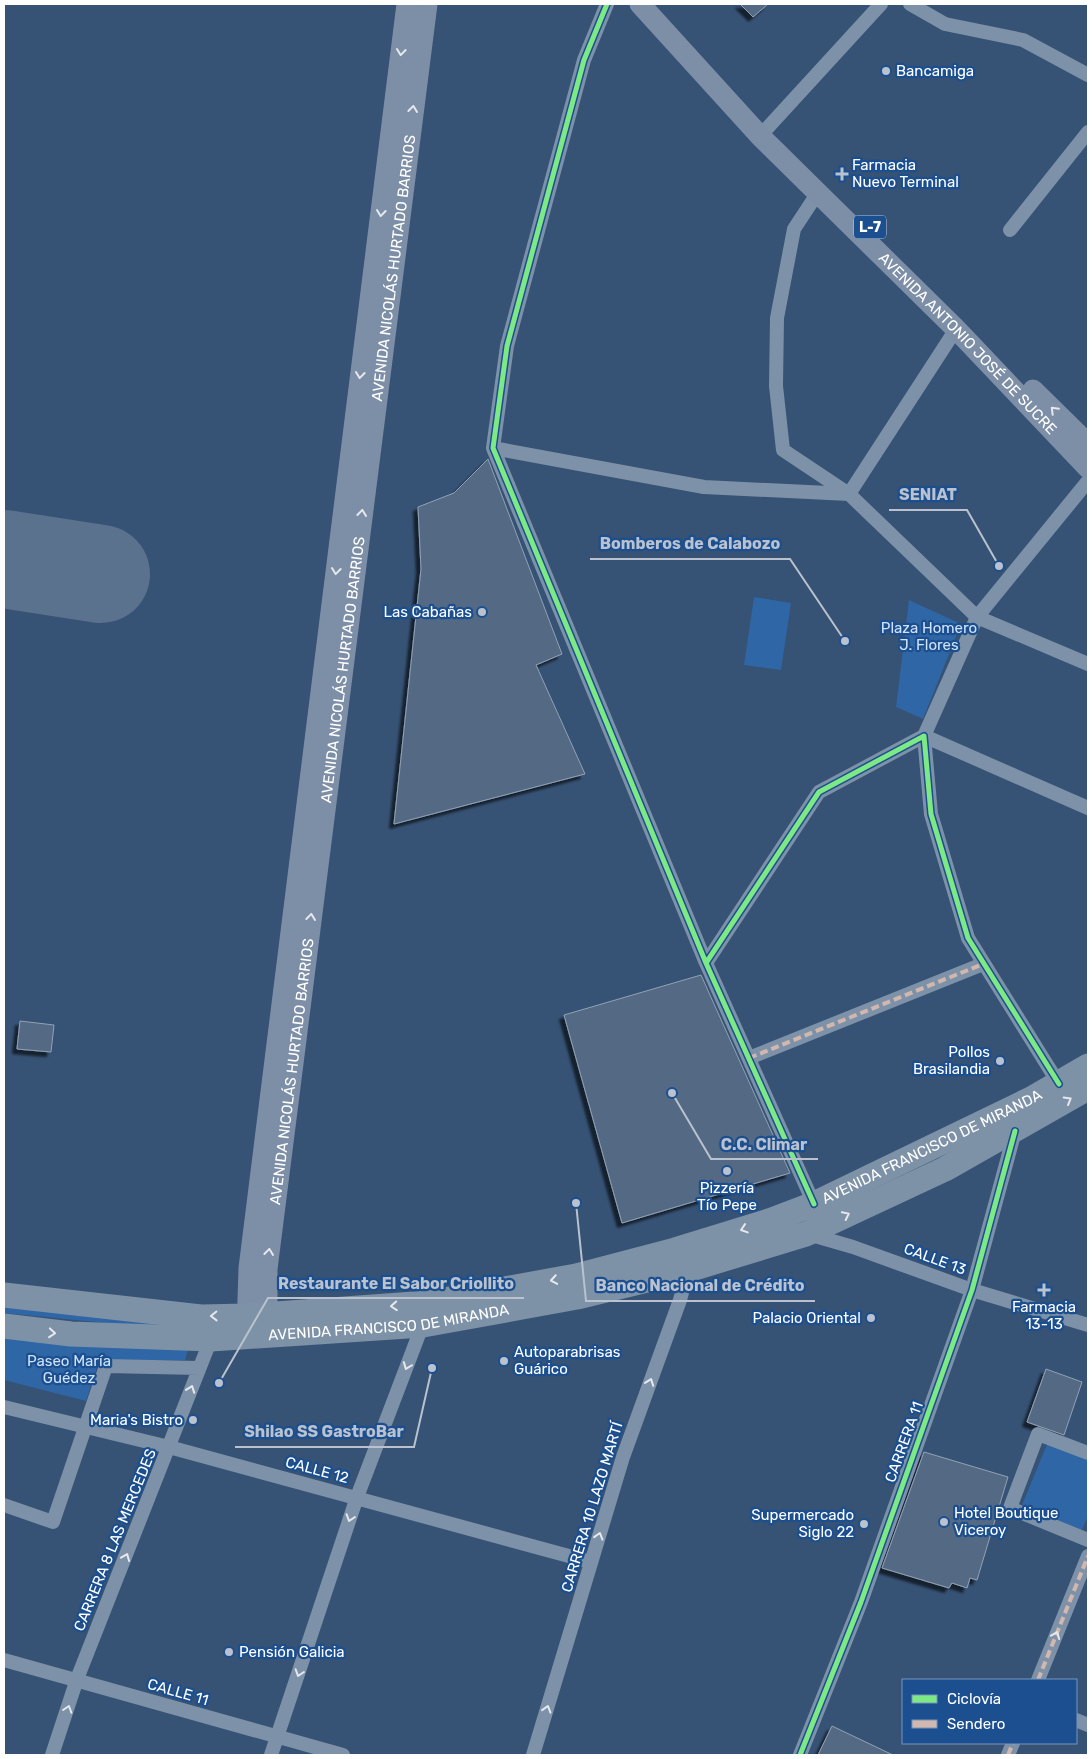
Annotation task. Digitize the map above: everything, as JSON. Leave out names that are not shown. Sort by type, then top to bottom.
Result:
[{"type":"highway","name":"AVENIDA FRANCISCO DE MIRANDA","points":[[4,1294],[257,1325],[425,1314],[577,1297],[688,1270],[806,1234],[945,1169],[1015,1131],[1059,1084],[1088,1066]]},
{"type":"highway","name":"AVENIDA FRANCISCO DE MIRANDA","points":[[425,1314],[675,1250],[772,1220],[814,1204],[1036,1107],[1088,1088]]},
{"type":"highway","name":"AVENIDA FRANCISCO DE MIRANDA","points":[[4,1326],[71,1334],[211,1338],[257,1325]]},
{"type":"main road","name":"AVENIDA NICOLÁS HURTADO BARRIOS","points":[[257,1325],[249,1268],[407,4]]},
{"type":"main road","name":"AVENIDA NICOLÁS HURTADO BARRIOS","points":[[257,1325],[267,1269],[426,4]]},
{"type":"main road","name":"AVENIDA ANTONIO JOSÉ DE SUCRE","points":[[640,4],[763,132],[938,291],[1088,444]]},
{"type":"main road","name":"AVENIDA ANTONIO JOSÉ DE SUCRE","points":[[656,4],[817,194],[956,329],[1088,468]]},
{"type":"street","points":[[607,4],[584,60],[507,346],[493,448],[706,963],[814,1204]]},
{"type":"street","points":[[763,132],[881,4]]},
{"type":"street","points":[[910,4],[945,24],[1023,40],[1088,75]]},
{"type":"street","points":[[1010,230],[1088,132]]},
{"type":"street","points":[[817,194],[794,229],[777,318],[776,386],[783,450],[849,494],[977,617],[1088,664]]},
{"type":"street","points":[[849,494],[956,329]]},
{"type":"street","points":[[493,448],[704,487],[849,494]]},
{"type":"street","points":[[1059,1084],[968,938],[931,814],[924,736],[977,617],[1088,481]]},
{"type":"street","points":[[706,963],[819,792],[924,736]]},
{"type":"street","points":[[924,736],[1088,808]]},
{"type":"street","points":[[749,1058],[983,964]]},
{"type":"street","name":"CARRERA 11","points":[[800,1755],[861,1602],[972,1290],[1015,1131]]},
{"type":"street","name":"CALLE 13","points":[[772,1220],[806,1234],[852,1247],[972,1290],[1088,1325]]},
{"type":"street","name":"CARRERA 10 LAZO MARTÍ","points":[[532,1755],[623,1457],[680,1300],[688,1270]]},
{"type":"street","points":[[271,1755],[357,1497],[425,1314]]},
{"type":"street","name":"CARRERA 8 LAS MERCEDES","points":[[52,1755],[77,1679],[211,1338]]},
{"type":"street","points":[[4,1505],[53,1522],[87,1428],[106,1366],[199,1368]]},
{"type":"street","name":"CALLE 12","points":[[4,1407],[357,1497],[591,1562]]},
{"type":"street","points":[[1088,1453],[1038,1434],[1010,1508],[1088,1540]]},
{"type":"street","points":[[1038,1679],[1088,1556]]},
{"type":"street","name":"CALLE 11","points":[[4,1660],[342,1755]]},
{"type":"green space","points":[[754,597],[791,603],[781,670],[744,665]]},
{"type":"green space","name":"Plaza Homero J. Flores","points":[[909,600],[961,624],[923,719],[896,707]]},
{"type":"green space","points":[[4,1305],[152,1316],[158,1328],[4,1313]]},
{"type":"green space","name":"Paseo María Guédez","points":[[4,1336],[188,1350],[185,1360],[99,1361],[86,1401],[4,1380]]},
{"type":"green space","points":[[1048,1442],[1088,1458],[1088,1516],[1082,1530],[1022,1505]]},
{"type":"building","points":[[740,4],[768,4],[753,17]]},
{"type":"building","name":"Las Cabañas","points":[[488,459],[562,654],[536,665],[585,774],[394,824],[421,569],[418,507],[454,493]]},
{"type":"building","points":[[701,975],[790,1173],[622,1223],[564,1015]]},
{"type":"building","points":[[20,1021],[54,1025],[51,1052],[17,1049]]},
{"type":"building","points":[[1046,1369],[1082,1382],[1064,1435],[1027,1422]]},
{"type":"building","name":"Hotel Boutique Viceroy","points":[[924,1452],[1008,1477],[977,1580],[970,1578],[967,1588],[952,1583],[949,1588],[882,1568]]},
{"type":"building","points":[[832,1726],[893,1755],[818,1755]]},
{"type":"runway","points":[[4,559],[101,574]]},
{"type":"marked path","points":[[749,1058],[983,964]]},
{"type":"marked path","points":[[1038,1679],[1088,1556]]},
{"type":"marked path","points":[[1008,1755],[1013,1744]]},
{"type":"cycle path","points":[[607,4],[584,60],[507,346],[493,448],[706,963]]},
{"type":"cycle path","points":[[814,1204],[706,963],[819,792],[924,736],[931,814],[968,938],[1059,1084]]},
{"type":"cycle path","points":[[800,1755],[861,1602],[972,1290],[1015,1131]]},
{"type":"place","name":"Bancamiga","points":[[886,71]]},
{"type":"place","name":"Farmacia Nuevo Terminal","points":[[842,174]]},
{"type":"place","name":"SENIAT","points":[[999,566]]},
{"type":"place","name":"Las Cabañas","points":[[482,612]]},
{"type":"place","name":"Bomberos de Calabozo","points":[[845,641]]},
{"type":"place","name":"Pollos Brasilandia","points":[[1000,1061]]},
{"type":"place","name":"C.C. Climar","points":[[672,1093]]},
{"type":"place","name":"Pizzería Tío Pepe","points":[[727,1171]]},
{"type":"place","name":"Banco Nacional de Crédito","points":[[576,1203]]},
{"type":"place","name":"Farmacia 13-13","points":[[1044,1290]]},
{"type":"place","name":"Palacio Oriental","points":[[871,1318]]},
{"type":"place","name":"Autoparabrisas Guárico","points":[[504,1361]]},
{"type":"place","name":"Shilao SS GastroBar","points":[[432,1368]]},
{"type":"place","name":"Restaurante El Sabor Criollito","points":[[219,1383]]},
{"type":"place","name":"Maria's Bistro","points":[[193,1420]]},
{"type":"place","name":"Hotel Boutique Viceroy","points":[[944,1522]]},
{"type":"place","name":"Supermercado Siglo 22","points":[[864,1524]]},
{"type":"place","name":"Pensión Galicia","points":[[229,1652]]}]
